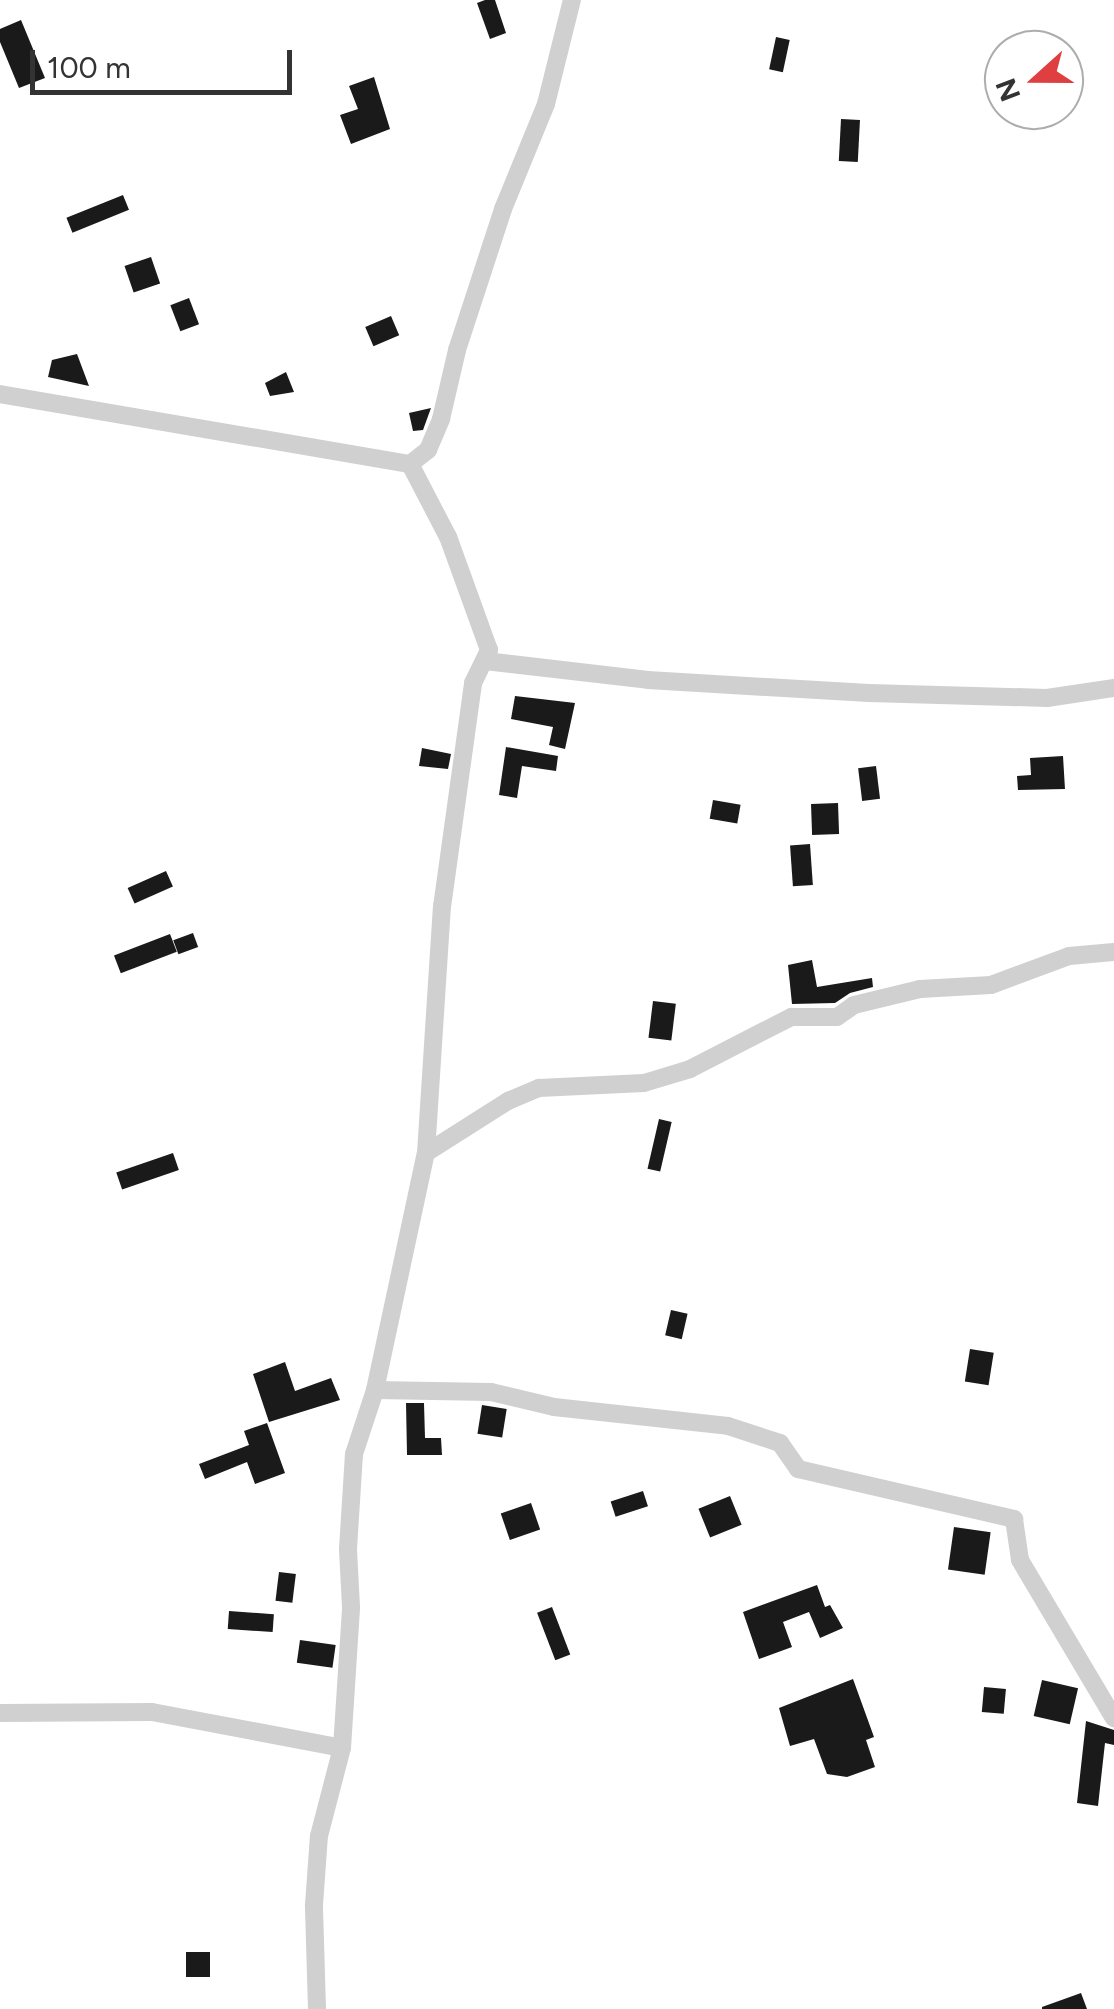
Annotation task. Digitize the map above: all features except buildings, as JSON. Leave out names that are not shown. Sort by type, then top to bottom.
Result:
[{"type":"street","points":[[0,394],[410,464],[428,450],[441,419],[457,350],[503,209],[546,104],[572,0]]},
{"type":"street","points":[[318,2009],[314,1905],[320,1836],[342,1748],[354,1454],[375,1390],[426,1154],[442,907],[473,683],[485,662],[485,632],[448,538],[410,464]]},
{"type":"street","points":[[485,662],[648,680],[869,693],[1047,698],[1114,688]]},
{"type":"street","points":[[426,1154],[508,1101],[539,1088],[644,1082],[690,1069],[791,1017],[838,1017],[854,1005],[920,989],[991,985],[1069,956],[1114,952]]},
{"type":"street","points":[[375,1390],[491,1392],[554,1406],[728,1426],[780,1444],[798,1469],[1014,1519],[1020,1560],[1114,1718]]},
{"type":"street","points":[[0,1713],[152,1712],[342,1748]]}]
